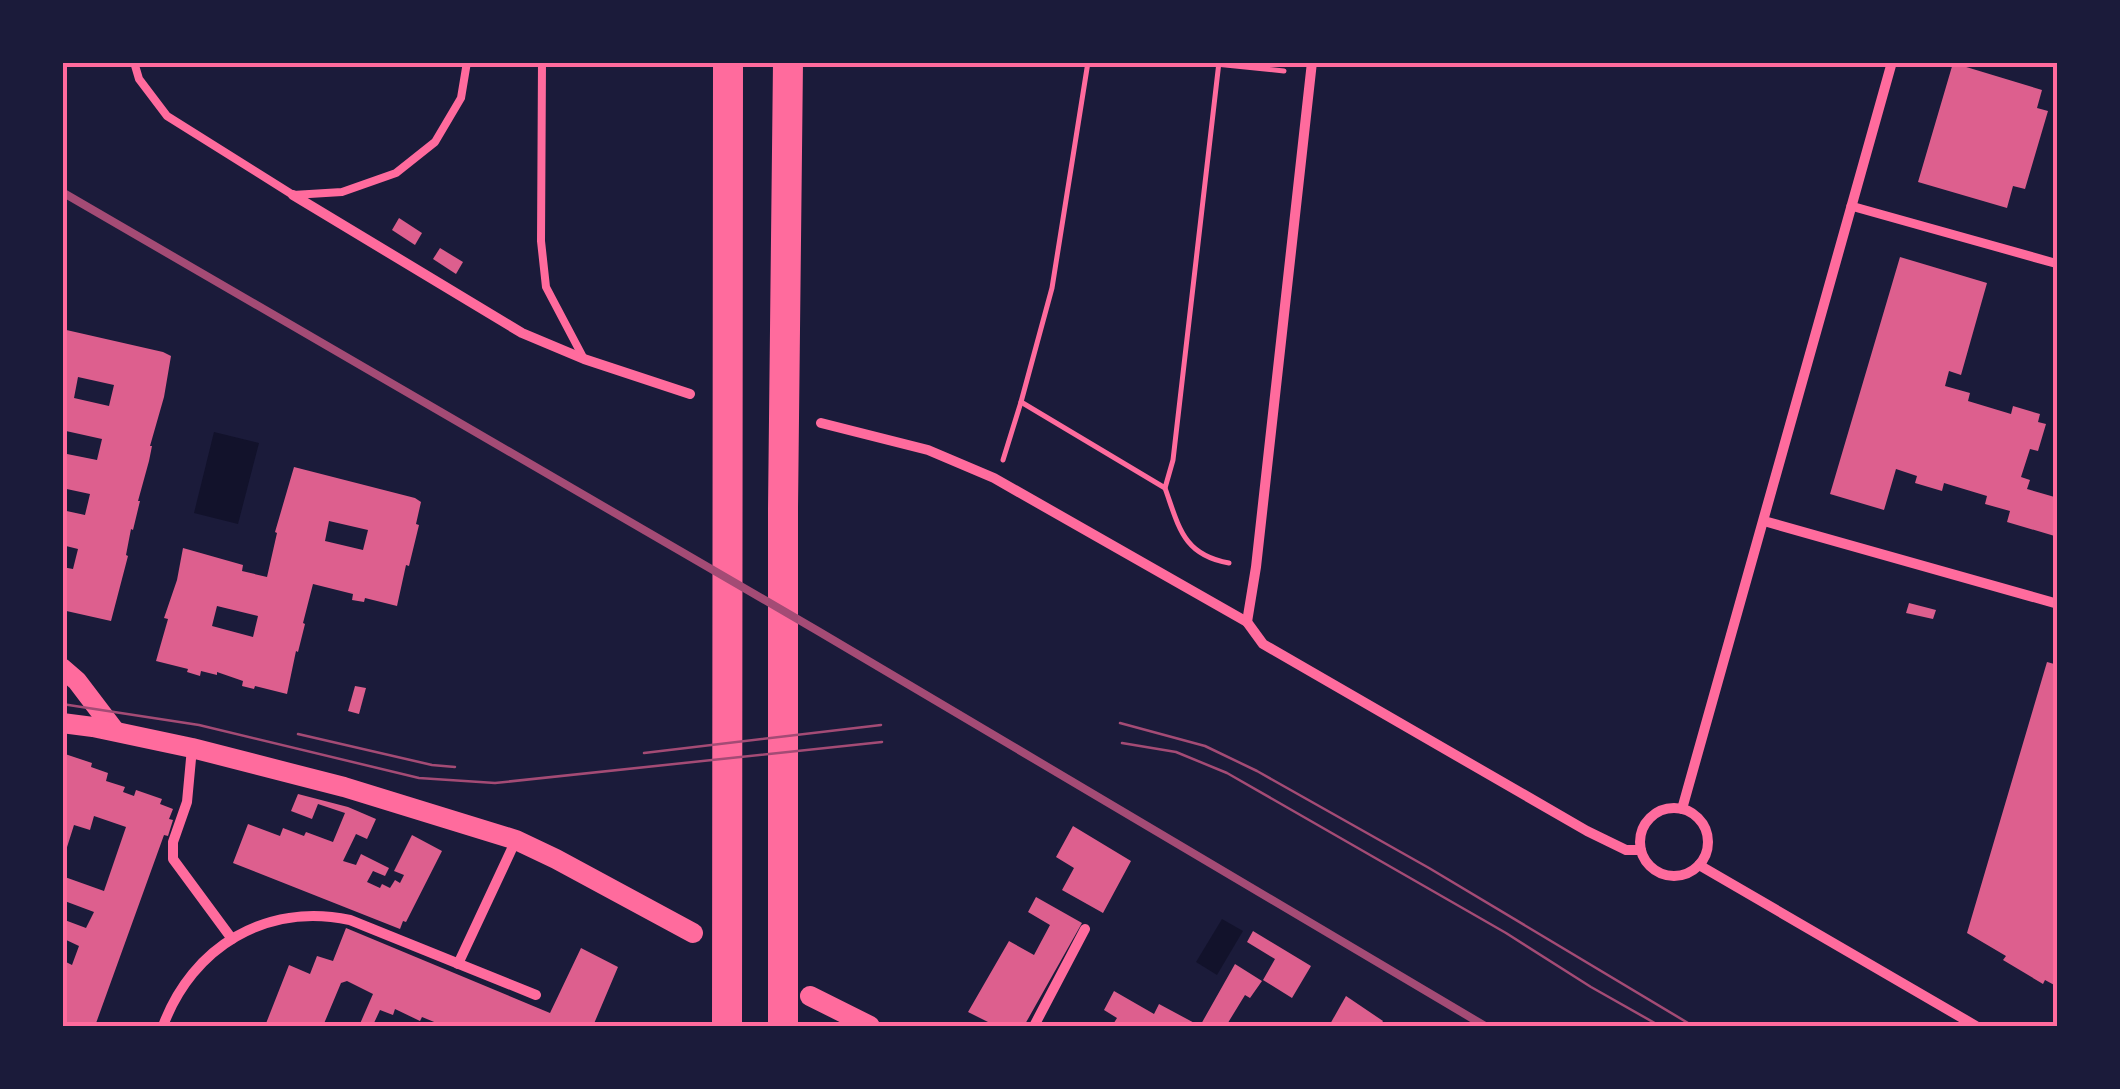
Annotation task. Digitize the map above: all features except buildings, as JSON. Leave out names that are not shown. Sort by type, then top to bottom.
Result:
[{"type":"highway","points":[[727,1026],[728,62]]},
{"type":"highway","points":[[782,1026],[788,62]]},
{"type":"main road","points":[[62,668],[77,680],[115,731]]},
{"type":"main road","points":[[62,723],[192,748],[344,787],[516,840],[694,933]]},
{"type":"main road","points":[[810,996],[870,1026]]},
{"type":"street","points":[[1247,622],[1312,62]]},
{"type":"street","points":[[1682,809],[1892,62]]},
{"type":"street","points":[[292,195],[502,323],[584,359],[690,394]]},
{"type":"street","points":[[1852,206],[2058,264]]},
{"type":"street","points":[[821,423],[928,450],[994,478],[1247,622],[1263,644],[1549,810],[1626,850],[1641,850]]},
{"type":"street","points":[[1764,522],[2058,604]]},
{"type":"street","points":[[192,748],[187,802],[173,842],[172,859],[232,938]]},
{"type":"street","points":[[1682,809],[1692,812],[1705,827],[1708,847],[1700,865],[1691,872],[1660,874],[1645,860],[1641,850],[1644,827],[1660,811],[1682,809]]},
{"type":"street","points":[[458,964],[516,840]]},
{"type":"street","points":[[1700,865],[1976,1026]]},
{"type":"street","points":[[164,1026],[172,1003],[200,964],[232,938],[294,916],[323,914],[350,920],[536,995]]},
{"type":"street","points":[[1034,1026],[1085,930]]},
{"type":"lane","points":[[134,62],[138,79],[167,116],[292,195],[342,192],[396,173],[434,142],[462,98],[467,62]]},
{"type":"lane","points":[[542,62],[541,241],[546,287],[584,359]]},
{"type":"path","points":[[1002,463],[1052,288],[1088,62]]},
{"type":"path","points":[[1196,62],[1284,71]]},
{"type":"path","points":[[1219,64],[1173,460],[1165,488],[1181,532],[1190,545],[1208,560],[1228,563]]},
{"type":"path","points":[[1021,402],[1165,488]]},
{"type":"shaded area","points":[[214,432],[259,443],[238,524],[194,513]]},
{"type":"shaded area","points":[[1222,919],[1243,931],[1217,975],[1196,962]]},
{"type":"tram line","points":[[62,704],[199,725],[419,778],[495,783],[882,742]]},
{"type":"tram line","points":[[1120,723],[1205,746],[1257,771],[1429,868],[1693,1026]]},
{"type":"tram line","points":[[644,753],[881,725]]},
{"type":"tram line","points":[[298,734],[455,767]]},
{"type":"tram line","points":[[1122,743],[1176,752],[1227,773],[1660,1026]]},
{"type":"railway","points":[[62,192],[818,631],[1485,1026]]}]
